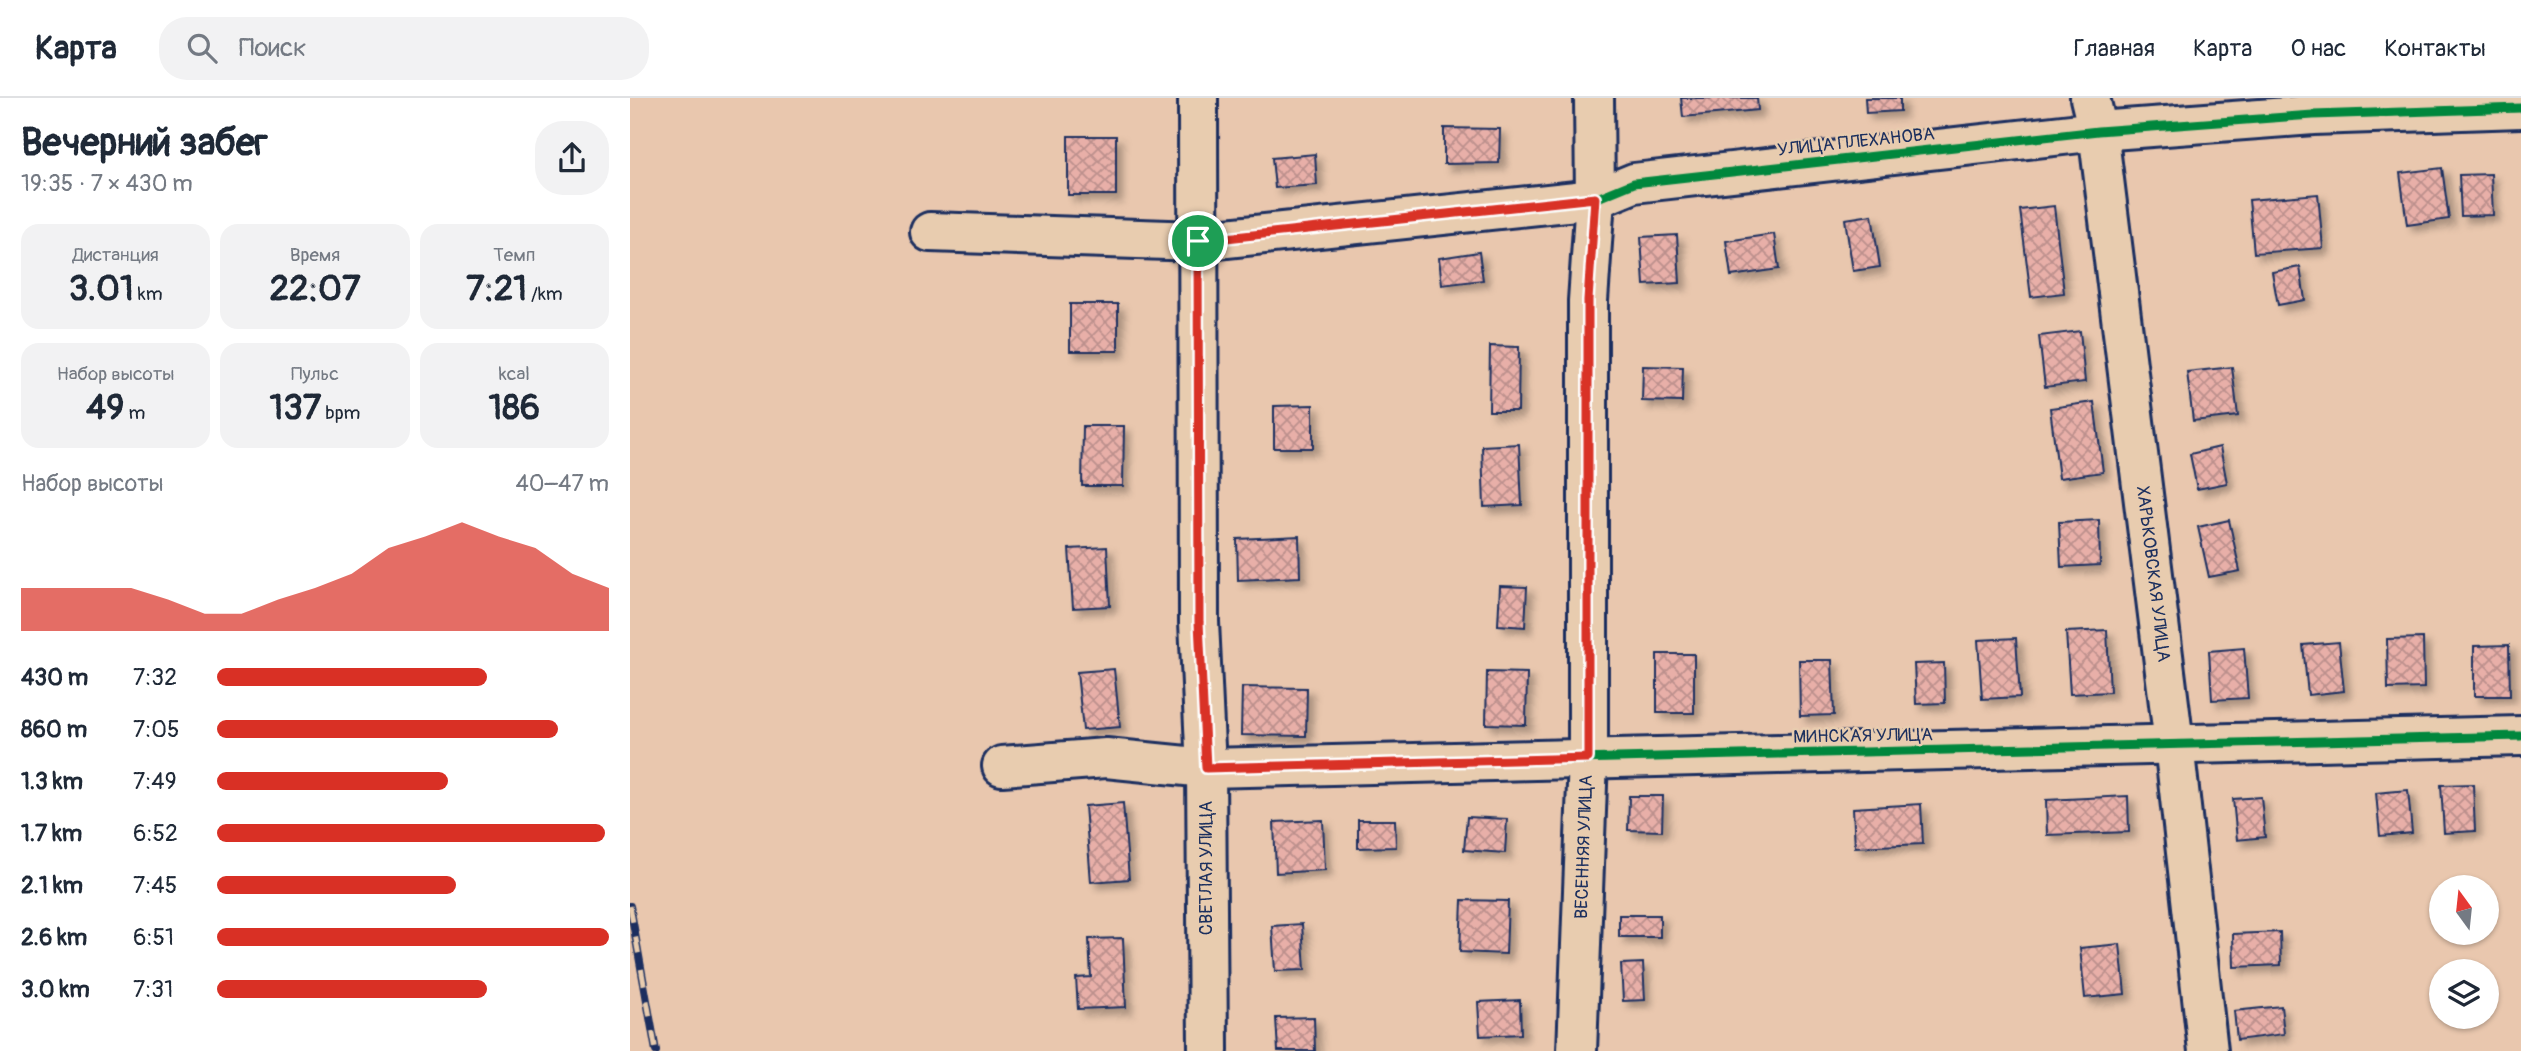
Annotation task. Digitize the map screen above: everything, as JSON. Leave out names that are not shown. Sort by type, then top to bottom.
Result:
[{"type":"street","name":"СВЕТЛАЯ УЛИЦА","points":[[1198,98],[1199,622],[1206,768],[1208,1051]]},
{"type":"street","name":"ВЕСЕННЯЯ УЛИЦА","points":[[1577,1051],[1588,758],[1588,300],[1595,198],[1594,98]]},
{"type":"street","name":"УЛИЦА ПЛЕХАНОВА","points":[[930,232],[1198,241],[1595,198],[1634,183],[2094,114],[2312,107],[2521,108]]},
{"type":"street","name":"ХАРЬКОВСКАЯ УЛИЦА","points":[[2094,114],[2174,744],[2208,1051]]},
{"type":"street","name":"МИНСКАЯ УЛИЦА","points":[[1002,766],[1106,758],[1206,768],[2521,736]]},
{"type":"building","points":[[1681,98],[1757,98],[1758,110],[1683,117]]},
{"type":"building","points":[[1865,98],[1900,98],[1900,111],[1866,113]]},
{"type":"building","points":[[1444,128],[1500,129],[1499,163],[1444,164]]},
{"type":"building","points":[[1068,136],[1116,136],[1116,195],[1068,195]]},
{"type":"building","points":[[1315,154],[1317,185],[1275,188],[1272,158]]},
{"type":"building","points":[[2442,168],[2449,219],[2407,225],[2400,173]]},
{"type":"building","points":[[2491,174],[2493,215],[2461,216],[2459,175]]},
{"type":"building","points":[[2318,194],[2323,248],[2254,253],[2249,200]]},
{"type":"building","points":[[2054,206],[2064,293],[2031,297],[2020,210]]},
{"type":"building","points":[[1872,215],[1880,267],[1853,271],[1845,219]]},
{"type":"building","points":[[1774,234],[1779,269],[1731,276],[1726,241]]},
{"type":"building","points":[[1677,235],[1680,283],[1644,285],[1641,237]]},
{"type":"building","points":[[1479,252],[1483,280],[1442,285],[1439,258]]},
{"type":"building","points":[[2300,267],[2305,300],[2278,305],[2272,272]]},
{"type":"building","points":[[1070,304],[1118,304],[1118,351],[1070,351]]},
{"type":"building","points":[[2080,331],[2085,382],[2045,387],[2039,336]]},
{"type":"building","points":[[1490,346],[1519,347],[1518,411],[1489,411]]},
{"type":"building","points":[[1643,366],[1683,367],[1682,402],[1642,401]]},
{"type":"building","points":[[2232,367],[2238,416],[2193,421],[2187,372]]},
{"type":"building","points":[[2094,402],[2103,472],[2059,478],[2050,408]]},
{"type":"building","points":[[1313,405],[1313,448],[1274,448],[1274,406]]},
{"type":"building","points":[[1083,426],[1124,426],[1123,486],[1082,486]]},
{"type":"building","points":[[1519,444],[1522,505],[1484,507],[1482,446]]},
{"type":"building","points":[[2220,447],[2227,483],[2197,489],[2190,454]]},
{"type":"building","points":[[2099,520],[2100,565],[2061,567],[2059,522]]},
{"type":"building","points":[[2229,520],[2240,571],[2209,577],[2198,527]]},
{"type":"building","points":[[1299,536],[1300,577],[1238,580],[1237,539]]},
{"type":"building","points":[[1107,547],[1110,606],[1073,608],[1069,549]]},
{"type":"building","points":[[1500,586],[1527,587],[1525,627],[1498,625]]},
{"type":"building","points":[[2107,630],[2110,692],[2070,694],[2066,632]]},
{"type":"building","points":[[2016,638],[2020,697],[1982,699],[1978,640]]},
{"type":"building","points":[[2423,638],[2424,688],[2388,689],[2387,639]]},
{"type":"building","points":[[2339,642],[2344,691],[2308,695],[2303,645]]},
{"type":"building","points":[[2509,645],[2510,696],[2474,696],[2474,646]]},
{"type":"building","points":[[2244,648],[2248,698],[2212,700],[2209,651]]},
{"type":"building","points":[[1657,654],[1694,654],[1694,713],[1657,713]]},
{"type":"building","points":[[1799,660],[1832,660],[1834,715],[1800,716]]},
{"type":"building","points":[[1944,663],[1945,703],[1916,704],[1914,664]]},
{"type":"building","points":[[1114,669],[1120,727],[1083,730],[1077,672]]},
{"type":"building","points":[[1487,672],[1527,673],[1526,725],[1486,724]]},
{"type":"building","points":[[1242,687],[1307,688],[1306,736],[1241,735]]},
{"type":"building","points":[[2473,784],[2475,831],[2444,833],[2441,785]]},
{"type":"building","points":[[2408,790],[2412,833],[2380,836],[2376,793]]},
{"type":"building","points":[[1629,796],[1663,796],[1662,831],[1628,830]]},
{"type":"building","points":[[2128,796],[2129,832],[2047,835],[2046,800]]},
{"type":"building","points":[[2261,797],[2265,837],[2237,840],[2233,799]]},
{"type":"building","points":[[1123,803],[1129,879],[1091,882],[1085,806]]},
{"type":"building","points":[[1921,804],[1923,844],[1855,847],[1853,808]]},
{"type":"building","points":[[1467,817],[1507,819],[1505,853],[1464,850]]},
{"type":"building","points":[[1323,820],[1325,870],[1276,873],[1274,822]]},
{"type":"building","points":[[1358,820],[1395,820],[1396,847],[1358,848]]},
{"type":"building","points":[[1462,900],[1508,901],[1506,954],[1460,952]]},
{"type":"building","points":[[1619,915],[1660,915],[1660,937],[1619,937]]},
{"type":"building","points":[[1302,924],[1305,970],[1275,971],[1272,926]]},
{"type":"building","points":[[2280,932],[2281,965],[2234,967],[2233,934]]},
{"type":"building","points":[[1123,938],[1126,1007],[1078,1009],[1076,978],[1091,977],[1089,939]]},
{"type":"building","points":[[2120,944],[2125,994],[2085,998],[2080,948]]},
{"type":"building","points":[[1643,963],[1645,1000],[1623,1001],[1621,964]]},
{"type":"building","points":[[1520,1000],[1521,1034],[1480,1036],[1478,1002]]},
{"type":"building","points":[[2281,1006],[2284,1034],[2237,1040],[2234,1011]]},
{"type":"building","points":[[1314,1017],[1315,1051],[1278,1051],[1276,1018]]},
{"type":"railway","points":[[630,906],[656,1051]]},
{"type":"cycle path","points":[[1198,241],[1595,199],[1634,183],[2098,131],[2313,115],[2521,108]]},
{"type":"cycle path","points":[[1206,768],[2521,736]]},
{"type":"route","points":[[1595,198],[1588,300],[1588,758],[1206,768],[1199,622],[1198,241],[1595,198]]}]
